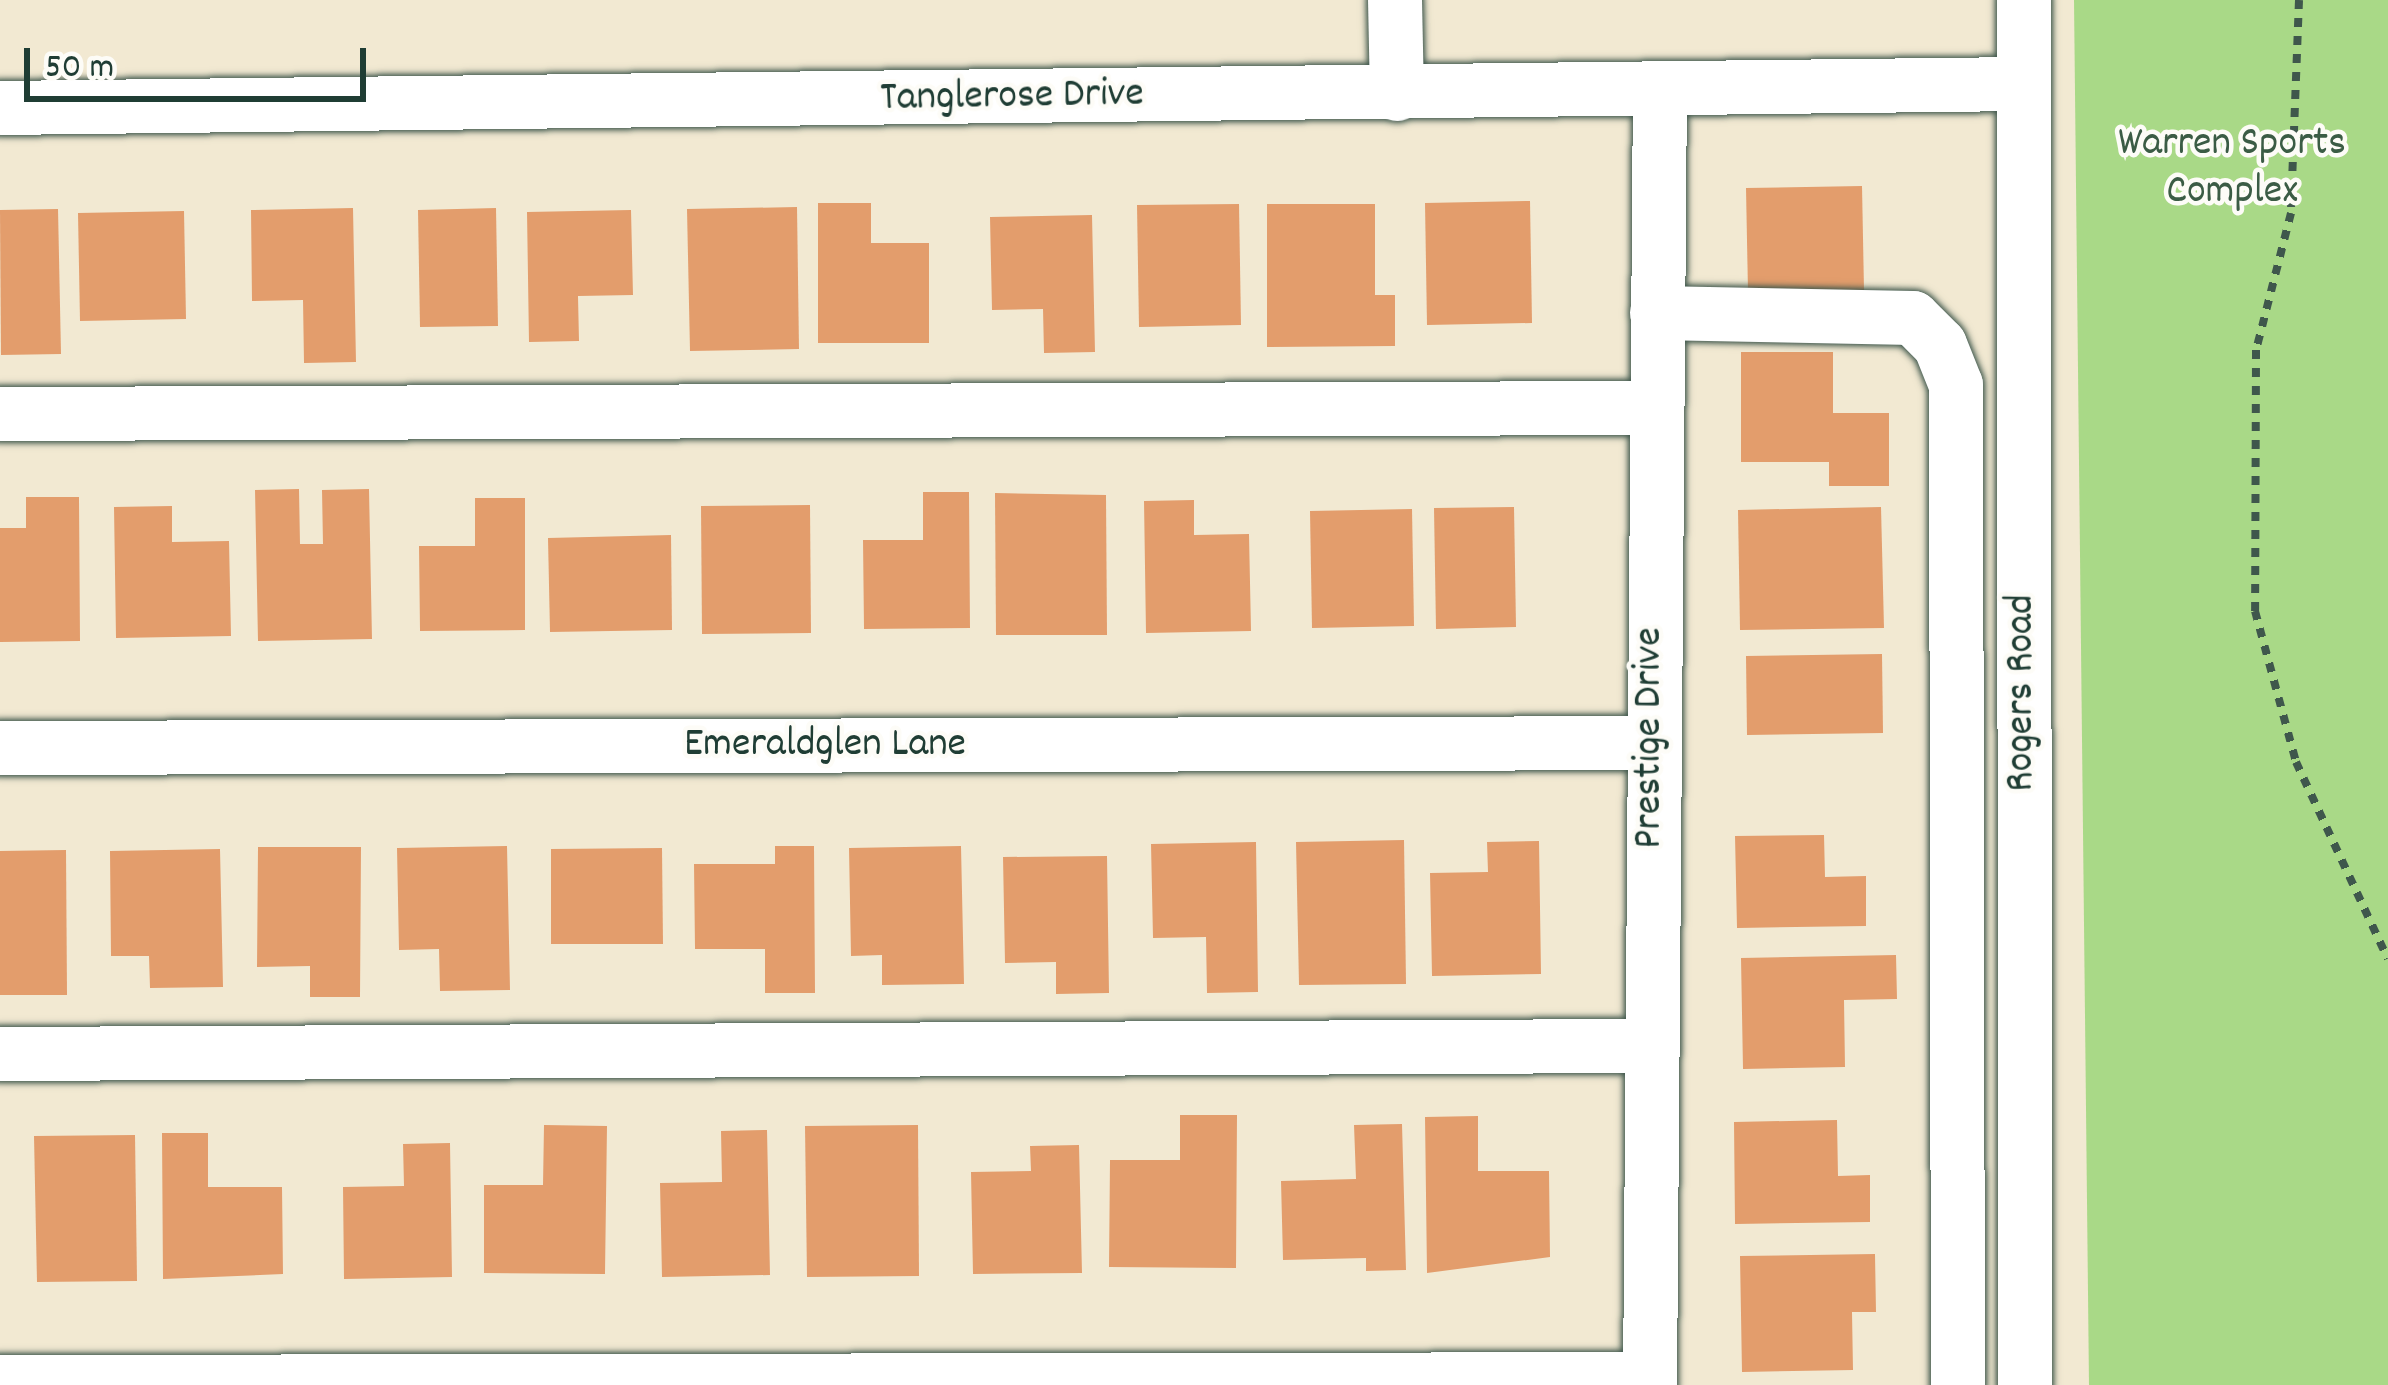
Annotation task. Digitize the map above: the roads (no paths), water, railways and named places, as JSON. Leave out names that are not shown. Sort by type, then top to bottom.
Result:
[{"type":"street","points":[[1396,0],[1396,94]]},
{"type":"street","name":"Rogers Road","points":[[2024,0],[2025,1385]]},
{"type":"street","name":"Tanglerose Drive","points":[[0,108],[2024,84]]},
{"type":"street","name":"Prestige Drive","points":[[1650,1382],[1651,743],[1660,91]]},
{"type":"street","points":[[1657,313],[1912,318],[1940,345],[1956,385],[1958,1385]]},
{"type":"street","points":[[0,414],[1656,408]]},
{"type":"street","name":"Emeraldglen Lane","points":[[0,748],[1651,743]]},
{"type":"street","points":[[0,1054],[1650,1046]]},
{"type":"street","points":[[0,1382],[1650,1382]]},
{"type":"park label","name":"Warren Sports Complex","points":[[2232,170]]}]
